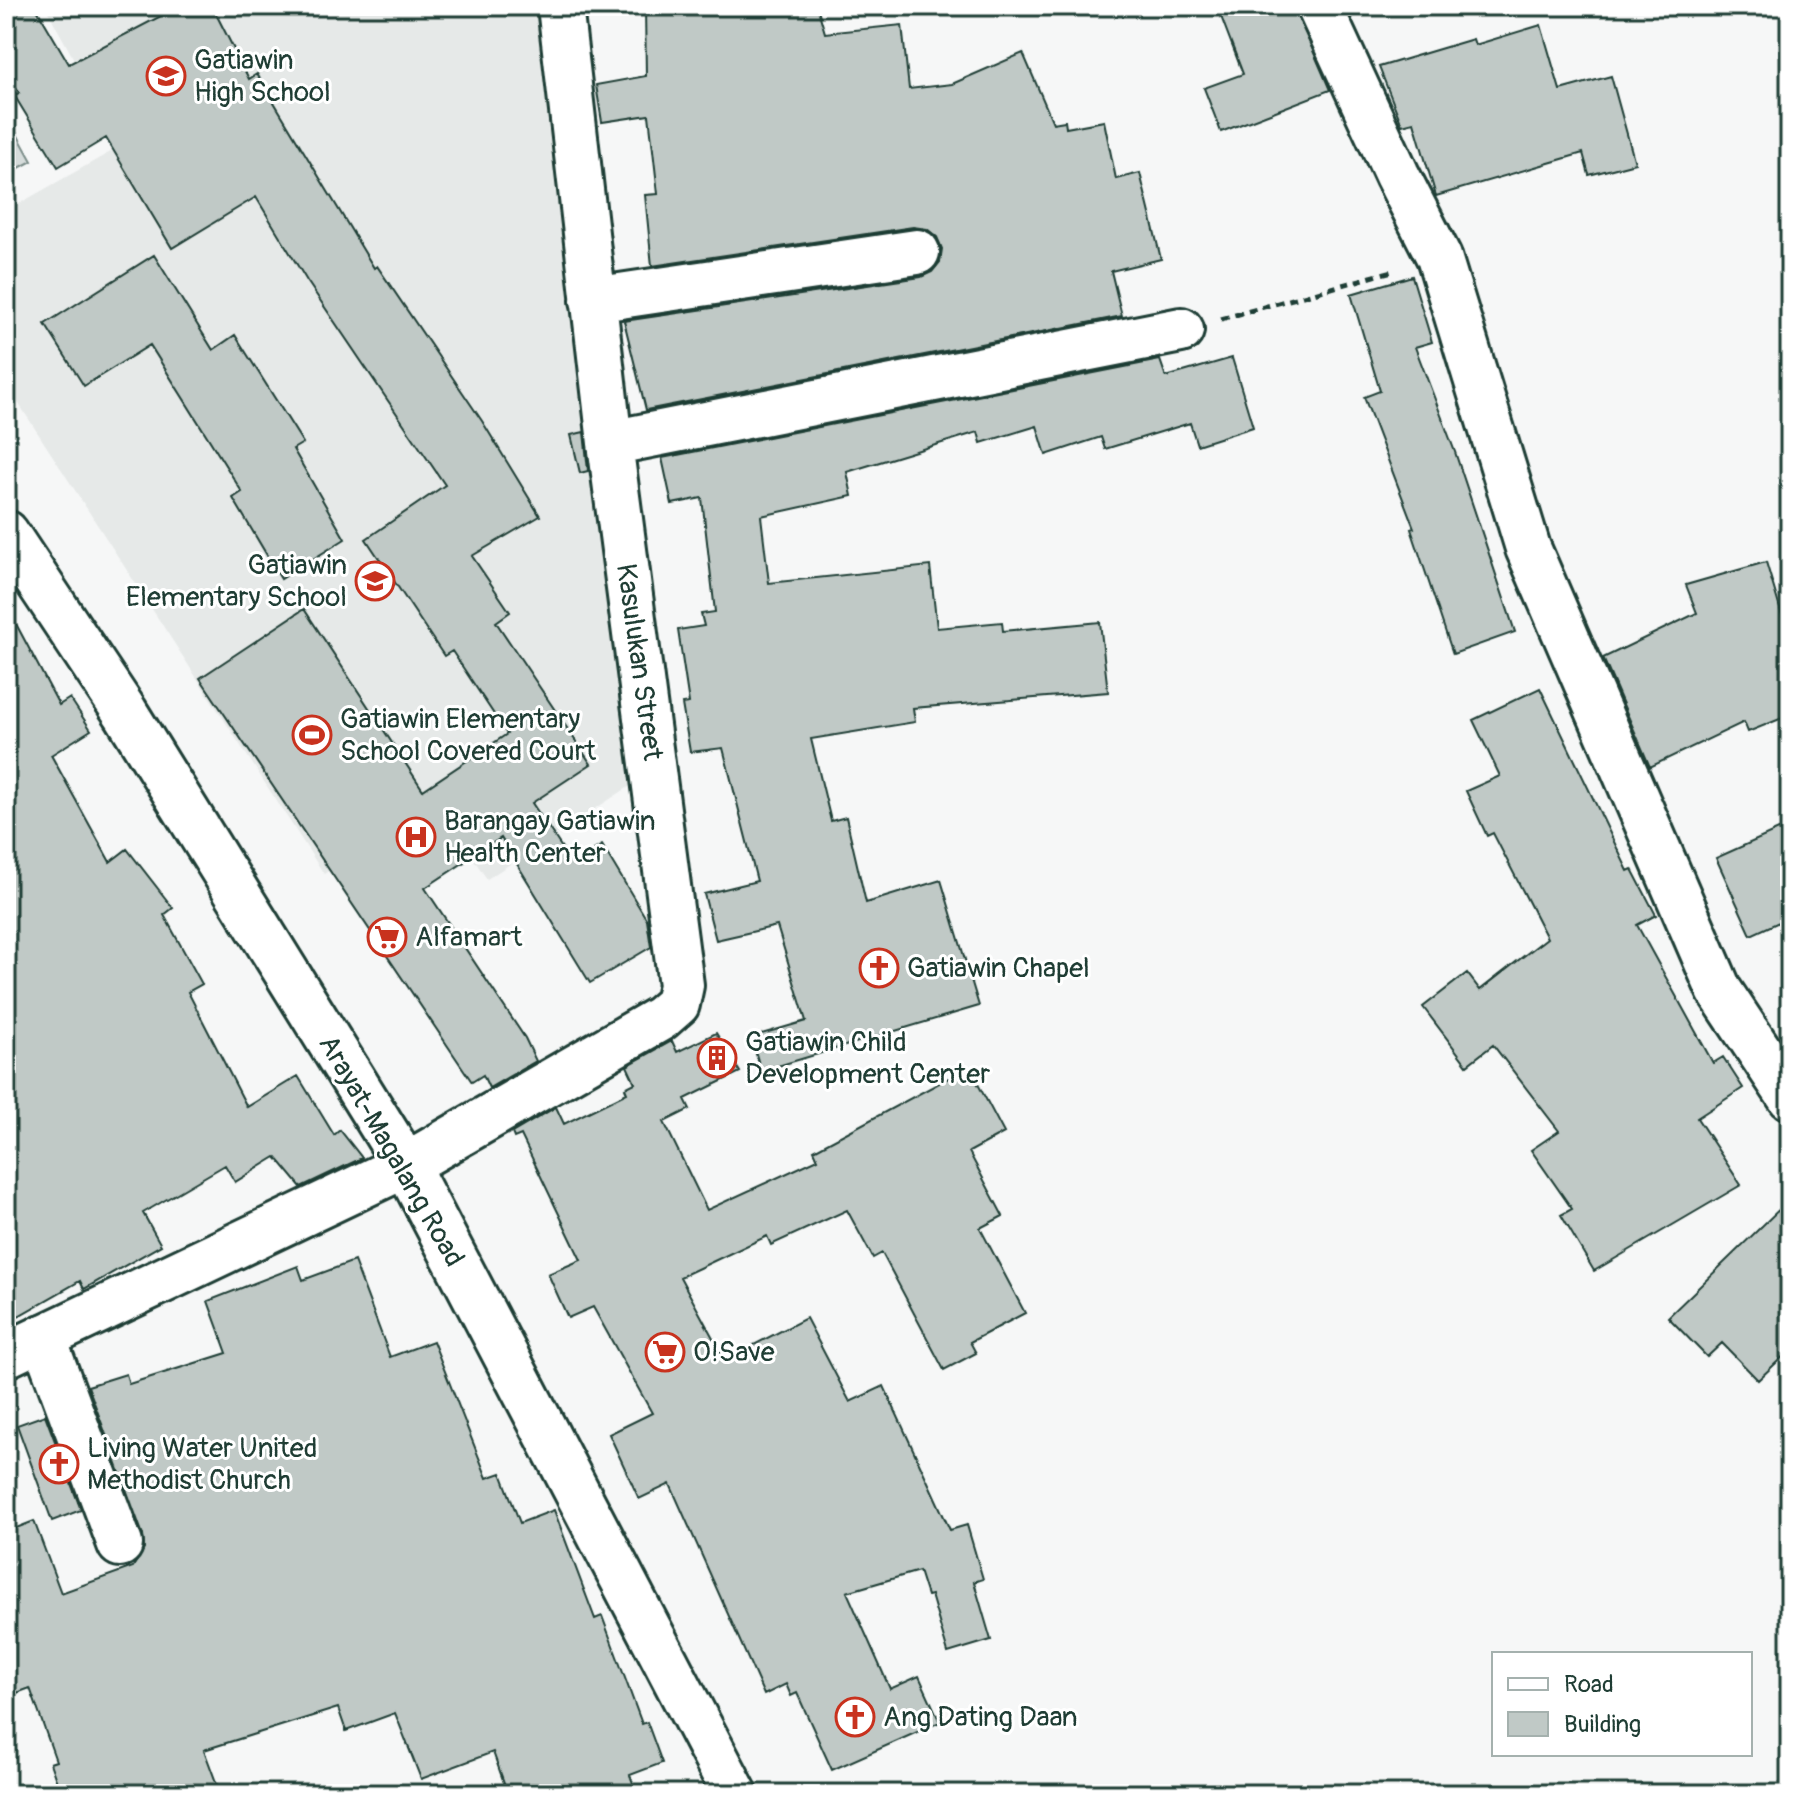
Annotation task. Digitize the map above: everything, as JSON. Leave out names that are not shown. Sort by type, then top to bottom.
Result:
[{"type":"street","name":"Kasulukan Street","points":[[24,1346],[406,1165],[661,1018],[677,1004],[681,985],[610,443],[560,6]]},
{"type":"street","points":[[1319,6],[1397,175],[1439,257],[1528,548],[1719,990],[1790,1097]]},
{"type":"street","points":[[593,300],[917,252]]},
{"type":"street","points":[[610,443],[1181,330]]},
{"type":"street","name":"Arayat-Magalang Road","points":[[6,533],[125,712],[406,1165],[735,1794]]},
{"type":"street","points":[[24,1346],[120,1544]]},
{"type":"path","points":[[1181,330],[1439,257]]},
{"type":"shaded area","name":"Gatiawin Elementary School","points":[[45,6],[539,6],[641,779],[487,879],[433,800],[324,874],[6,384],[6,211],[121,146]]},
{"type":"shaded area","points":[[6,114],[32,161],[6,175]]},
{"type":"building","points":[[6,6],[35,6],[69,64],[180,6],[212,6],[249,79],[257,74],[374,268],[377,266],[482,421],[540,516],[472,556],[510,612],[496,622],[591,764],[532,803],[572,863],[602,845],[647,920],[651,947],[590,983],[501,838],[425,888],[525,1038],[536,1061],[489,1088],[483,1075],[472,1082],[200,678],[304,609],[423,790],[507,734],[452,651],[444,656],[366,539],[445,485],[307,281],[256,197],[172,248],[106,138],[58,167],[14,95],[19,93],[6,71]]},
{"type":"building","points":[[817,6],[825,33],[902,25],[909,89],[952,84],[1023,53],[1053,123],[1065,121],[1066,128],[1104,121],[1116,179],[1140,173],[1161,259],[1111,271],[1122,316],[646,410],[624,321],[921,277],[932,272],[940,262],[942,249],[937,237],[927,229],[913,227],[652,266],[645,195],[658,194],[649,115],[602,122],[596,85],[646,76],[645,8]]},
{"type":"building","points":[[1217,6],[1294,6],[1330,90],[1221,132],[1204,88],[1243,74]]},
{"type":"building","points":[[1541,25],[1560,90],[1611,76],[1635,163],[1589,175],[1583,153],[1436,196],[1414,122],[1402,125],[1379,67],[1473,39],[1475,45]]},
{"type":"building","points":[[154,255],[213,350],[235,335],[303,443],[293,449],[345,539],[281,579],[233,498],[242,492],[150,345],[84,386],[45,324]]},
{"type":"building","points":[[1412,276],[1432,342],[1415,347],[1455,452],[1515,632],[1453,654],[1411,529],[1414,528],[1364,397],[1380,391],[1351,294]]},
{"type":"building","points":[[1232,358],[1253,427],[1197,445],[1190,423],[1105,449],[1101,437],[1046,455],[1037,426],[981,443],[978,432],[847,472],[852,496],[761,516],[769,583],[930,566],[937,628],[1002,622],[1003,631],[1100,622],[1108,692],[913,708],[915,722],[811,739],[831,821],[846,817],[866,903],[941,880],[979,1006],[761,1071],[751,1037],[806,1021],[777,926],[716,940],[704,894],[757,881],[723,748],[690,752],[682,704],[689,703],[678,630],[704,626],[701,614],[715,612],[702,498],[672,504],[662,458],[1160,360],[1166,377]]},
{"type":"building","points":[[584,432],[588,471],[580,473],[571,435]]},
{"type":"building","points":[[1766,562],[1790,642],[1790,715],[1748,732],[1744,722],[1650,767],[1603,658],[1697,613],[1686,585]]},
{"type":"building","points":[[6,605],[59,705],[70,698],[91,730],[51,755],[110,862],[127,849],[173,908],[164,915],[202,984],[188,992],[247,1107],[298,1076],[334,1135],[340,1130],[362,1158],[301,1187],[276,1157],[235,1182],[225,1165],[143,1213],[161,1245],[84,1289],[80,1281],[6,1323]]},
{"type":"building","points":[[1540,688],[1628,871],[1632,869],[1656,915],[1637,925],[1713,1063],[1723,1057],[1743,1088],[1697,1118],[1741,1185],[1594,1271],[1561,1215],[1572,1209],[1531,1150],[1559,1131],[1493,1045],[1467,1065],[1423,1007],[1467,973],[1480,990],[1547,938],[1493,833],[1487,836],[1466,791],[1500,776],[1473,720]]},
{"type":"building","points":[[1790,825],[1790,917],[1751,935],[1716,858]]},
{"type":"building","points":[[716,1033],[740,1072],[685,1099],[690,1109],[664,1122],[707,1210],[818,1159],[814,1150],[969,1067],[1004,1133],[969,1152],[1003,1216],[980,1228],[1025,1313],[970,1342],[976,1353],[944,1370],[882,1253],[873,1258],[847,1210],[771,1245],[767,1236],[680,1277],[725,1360],[806,1318],[850,1402],[884,1386],[950,1530],[967,1525],[983,1579],[974,1582],[991,1640],[948,1653],[931,1595],[927,1596],[919,1571],[847,1592],[890,1689],[919,1676],[940,1722],[832,1770],[797,1693],[791,1696],[786,1684],[764,1695],[670,1484],[639,1499],[609,1434],[652,1413],[593,1307],[568,1318],[548,1274],[581,1260],[521,1135],[514,1138],[512,1133],[556,1107],[564,1124],[627,1093],[625,1088],[635,1083],[627,1066],[672,1041],[677,1052]]},
{"type":"building","points":[[1790,1199],[1790,1350],[1758,1380],[1722,1343],[1707,1357],[1668,1317]]},
{"type":"building","points":[[354,1261],[390,1357],[433,1341],[487,1478],[501,1473],[520,1523],[554,1510],[595,1619],[602,1616],[642,1724],[647,1722],[662,1763],[630,1775],[637,1794],[508,1794],[493,1752],[421,1779],[395,1713],[346,1731],[338,1708],[204,1750],[217,1785],[193,1794],[61,1794],[50,1763],[56,1761],[30,1688],[6,1697],[6,1532],[34,1521],[61,1593],[133,1567],[144,1549],[143,1535],[88,1386],[126,1374],[129,1384],[227,1353],[208,1301],[298,1266],[303,1280]]},
{"type":"building","points":[[45,1415],[81,1510],[52,1521],[17,1425]]},
{"type":"place","name":"Gatiawin High School","points":[[166,76]]},
{"type":"place","name":"Gatiawin Elementary School","points":[[375,581]]},
{"type":"place","name":"Gatiawin Elementary School Covered Court","points":[[312,735]]},
{"type":"place","name":"Barangay Gatiawin Health Center","points":[[416,837]]},
{"type":"place","name":"Alfamart","points":[[387,937]]},
{"type":"place","name":"Gatiawin Chapel","points":[[879,968]]},
{"type":"place","name":"Gatiawin Child Development Center","points":[[717,1058]]},
{"type":"place","name":"O!Save","points":[[665,1352]]},
{"type":"place","name":"Living Water United Methodist Church","points":[[59,1464]]},
{"type":"place","name":"Ang Dating Daan","points":[[855,1717]]}]
